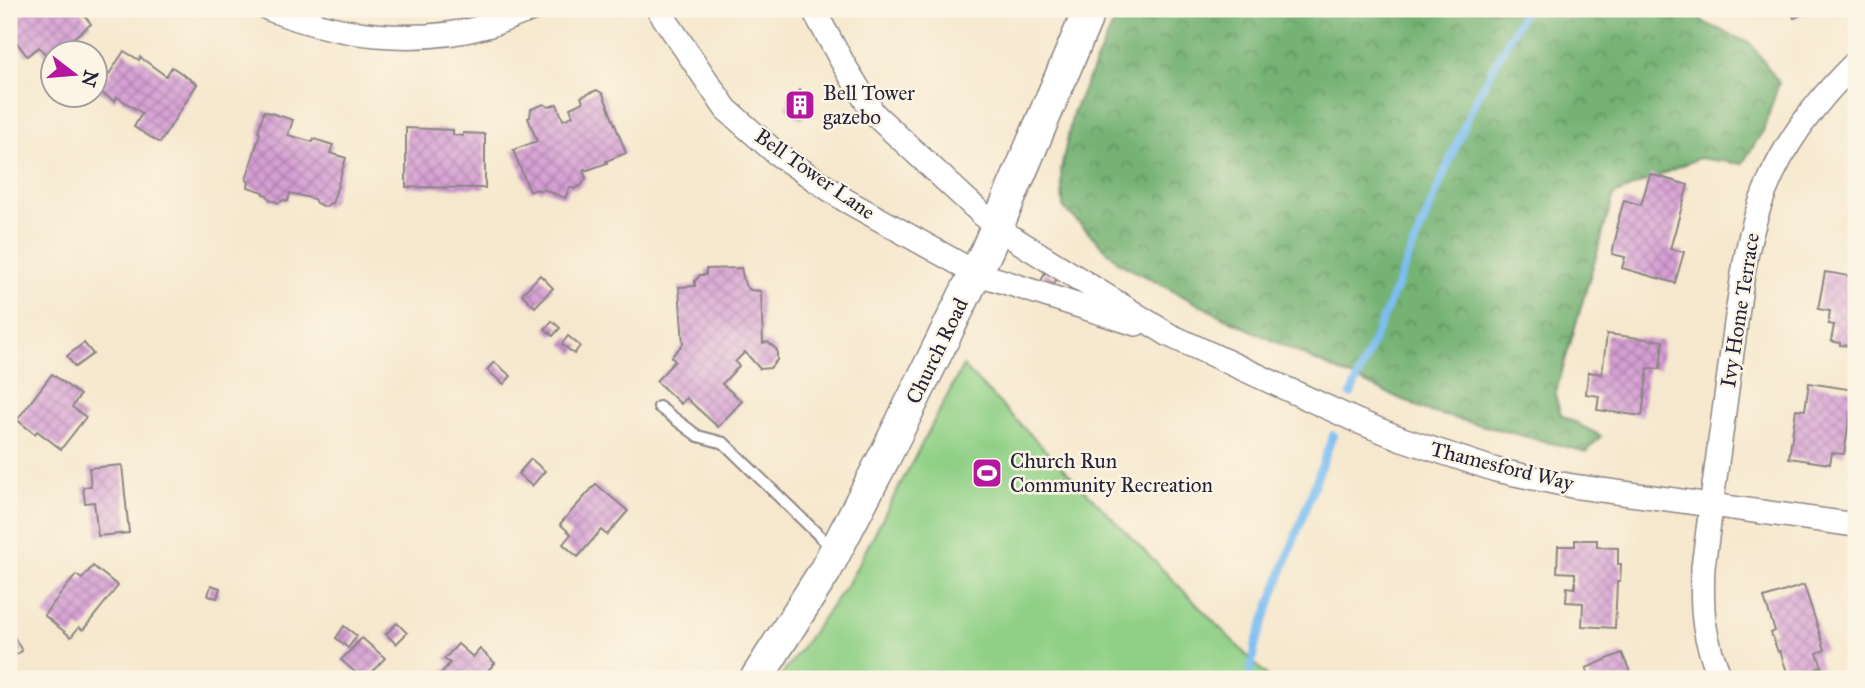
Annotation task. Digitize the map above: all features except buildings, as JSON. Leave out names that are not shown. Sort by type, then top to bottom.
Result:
[{"type":"main road","name":"Church Road","points":[[756,679],[825,571],[887,452],[997,228],[1090,9]]},
{"type":"street","points":[[270,9],[313,25],[366,35],[414,37],[459,32],[533,9]]},
{"type":"street","name":"Bell Tower Lane","points":[[658,9],[726,109],[776,153],[845,200],[976,273]]},
{"type":"street","points":[[813,9],[874,114],[997,228]]},
{"type":"street","name":"Ivy Home Terrace","points":[[1721,679],[1710,654],[1703,626],[1703,567],[1744,271],[1755,220],[1765,190],[1793,137],[1816,105],[1856,62]]},
{"type":"street","name":"Thamesford Way","points":[[997,228],[1169,335]]},
{"type":"street","name":"Thamesford Way","points":[[976,273],[1169,335],[1327,408],[1402,439],[1496,470],[1572,486],[1856,525]]},
{"type":"lane","points":[[659,407],[698,436],[723,443],[835,551]]},
{"type":"green space","points":[[1120,9],[1691,9],[1705,23],[1751,44],[1779,83],[1763,131],[1742,164],[1699,158],[1614,195],[1555,395],[1561,415],[1601,436],[1586,452],[1430,412],[1223,317],[1119,263],[1063,207],[1061,170],[1073,112]]},
{"type":"green space","name":"Church Run Community Recreation","points":[[963,366],[1270,679],[779,679],[850,580]]},
{"type":"waterway","points":[[1351,394],[1474,103],[1525,9]]},
{"type":"waterway","points":[[1249,679],[1256,642],[1333,435]]},
{"type":"place","name":"Bell Tower gazebo","points":[[800,105]]},
{"type":"place","name":"Church Run Community Recreation","points":[[987,473]]}]
